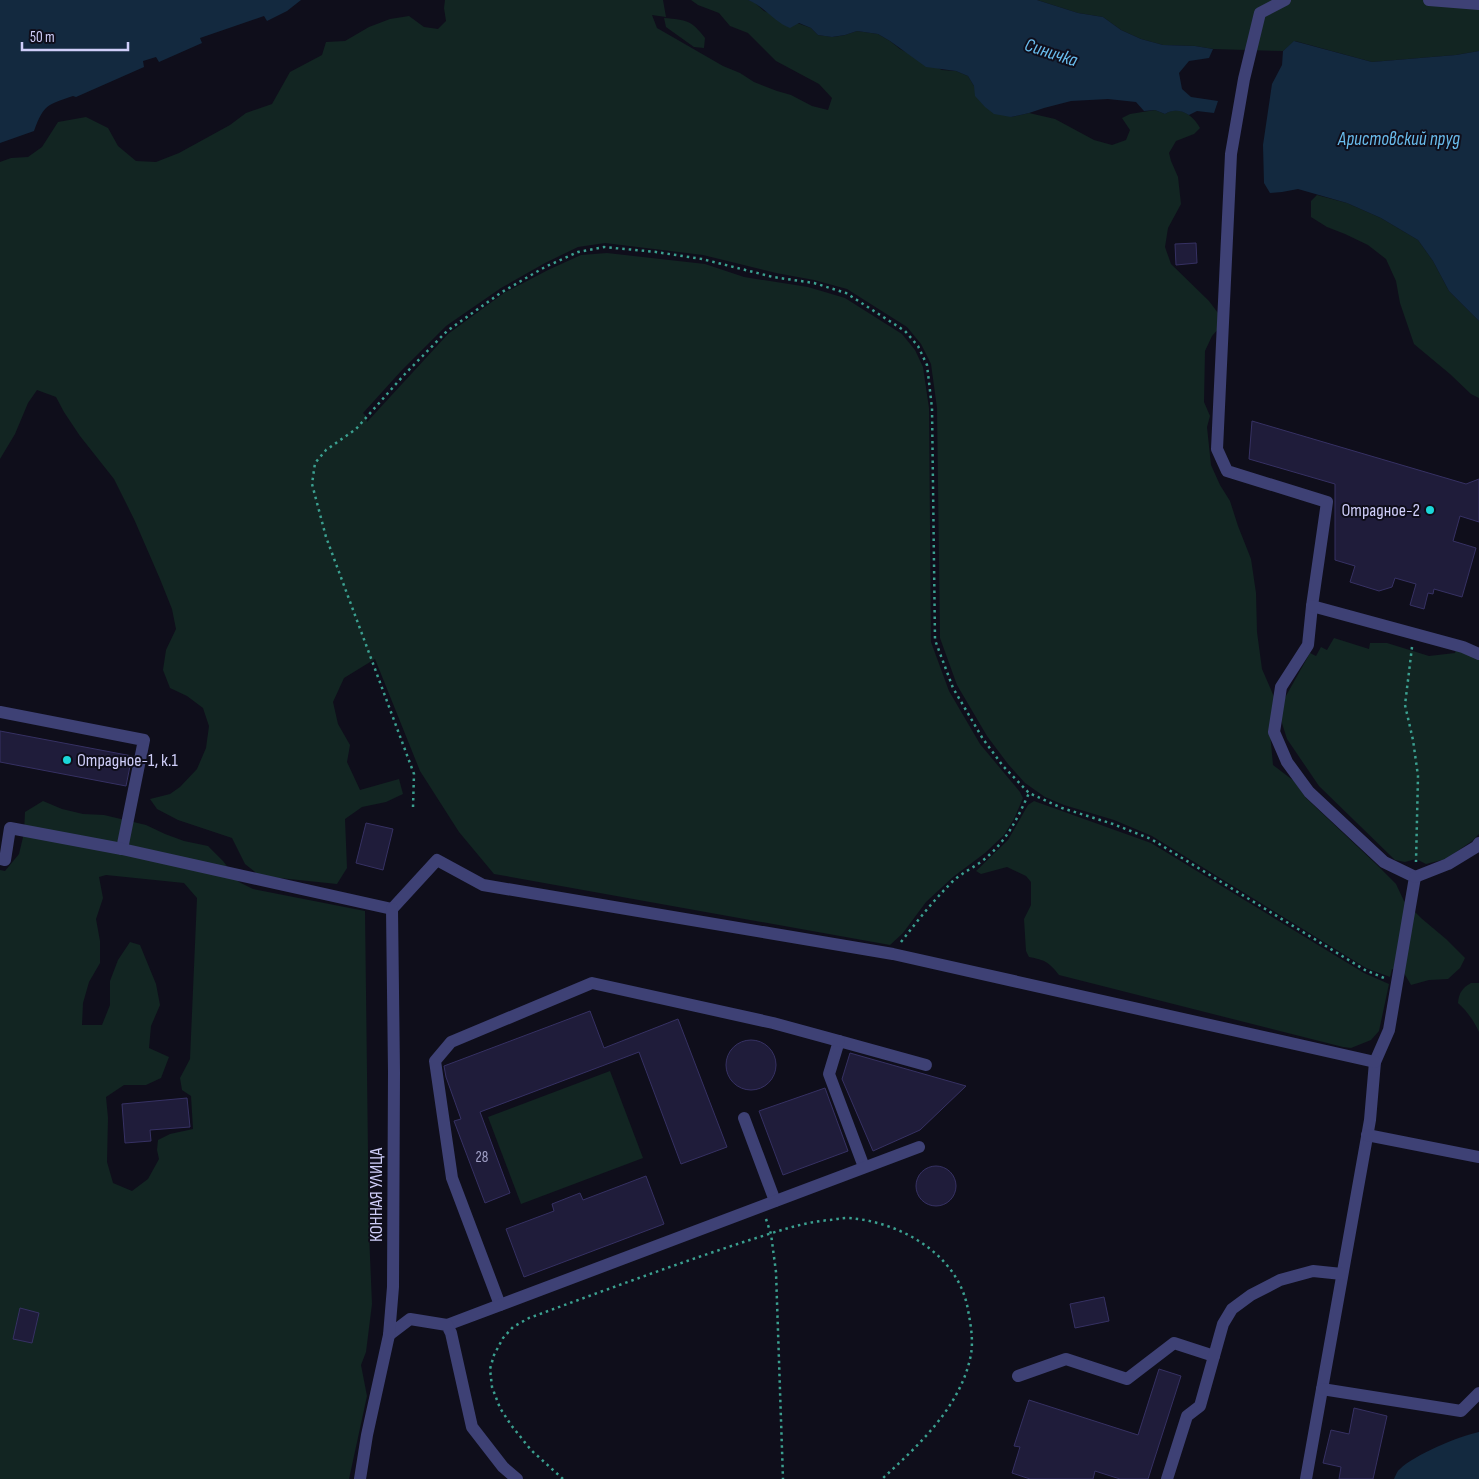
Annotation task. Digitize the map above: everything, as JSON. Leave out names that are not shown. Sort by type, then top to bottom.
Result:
[{"type":"street","points":[[1285,0],[1260,13],[1244,79],[1231,154],[1217,449],[1227,471],[1327,502],[1308,645],[1280,687],[1274,732],[1287,762],[1310,792],[1384,862],[1416,877],[1448,864],[1479,843]]},
{"type":"street","points":[[1429,0],[1479,4]]},
{"type":"street","points":[[1312,606],[1463,647],[1479,654]]},
{"type":"street","points":[[0,712],[144,740],[122,849]]},
{"type":"street","points":[[0,859],[5,860],[10,828],[122,849],[392,909],[437,860],[483,885],[892,954],[1375,1062]]},
{"type":"street","points":[[1306,1479],[1368,1134],[1375,1062],[1389,1030],[1416,877]]},
{"type":"street","name":"КОННАЯ УЛИЦА","points":[[360,1479],[389,1336],[393,1277],[394,1072],[392,909]]},
{"type":"street","points":[[500,1305],[452,1178],[435,1061],[450,1042],[592,983],[773,1023],[926,1066]]},
{"type":"street","points":[[839,1041],[829,1074],[864,1167]]},
{"type":"street","points":[[744,1118],[775,1201]]},
{"type":"street","points":[[1368,1134],[1479,1157]]},
{"type":"street","points":[[447,1325],[919,1146]]},
{"type":"street","points":[[1167,1479],[1187,1416],[1200,1406],[1223,1324],[1232,1309],[1252,1294],[1280,1280],[1313,1271],[1342,1274]]},
{"type":"street","points":[[389,1336],[410,1319],[447,1325],[451,1333],[472,1427],[503,1467],[517,1479]]},
{"type":"street","points":[[1018,1376],[1066,1359],[1126,1379],[1174,1343],[1214,1356]]},
{"type":"street","points":[[1322,1389],[1461,1411],[1479,1393]]},
{"type":"path","points":[[413,807],[414,774],[326,537],[312,484],[315,463],[326,450],[356,429],[404,375],[447,331],[502,292],[545,267],[578,252],[604,247],[702,259],[756,273],[814,283],[846,293],[905,331],[918,346],[927,365],[932,408],[935,640],[953,688],[983,739],[1003,766],[1029,793],[1062,808],[1113,824],[1151,839],[1365,970],[1397,984]]},
{"type":"path","points":[[1414,633],[1405,705],[1413,740],[1418,776],[1416,877]]},
{"type":"path","points":[[892,954],[929,905],[955,879],[987,857],[1006,838],[1018,819],[1029,793]]},
{"type":"path","points":[[762,1206],[771,1234],[776,1272],[783,1479]]},
{"type":"path","points":[[563,1479],[531,1450],[500,1408],[492,1387],[490,1368],[494,1356],[503,1338],[513,1327],[529,1318],[708,1254],[809,1222],[848,1218],[878,1224],[909,1235],[933,1250],[954,1274],[966,1298],[971,1330],[970,1358],[959,1389],[938,1422],[907,1457],[882,1479]]},
{"type":"green space","points":[[445,0],[663,0],[666,17],[652,15],[657,28],[754,82],[791,95],[812,106],[828,110],[832,98],[819,84],[776,61],[748,33],[730,26],[719,13],[698,5],[691,0],[748,0],[754,2],[764,11],[811,28],[818,35],[833,37],[857,31],[878,34],[900,49],[942,70],[956,71],[968,76],[974,86],[1011,117],[1029,113],[1055,119],[1094,140],[1112,145],[1126,140],[1130,130],[1122,118],[1130,114],[1155,110],[1165,114],[1170,111],[1180,111],[1190,115],[1200,128],[1194,134],[1176,141],[1169,153],[1178,177],[1181,204],[1168,228],[1165,247],[1171,264],[1209,301],[1218,313],[1220,327],[1212,336],[1205,351],[1204,402],[1210,416],[1207,427],[1211,465],[1230,501],[1251,559],[1256,593],[1257,632],[1262,669],[1275,699],[1270,732],[1273,765],[1294,781],[1306,798],[1396,884],[1404,901],[1465,958],[1460,968],[1448,979],[1429,980],[1411,985],[1404,973],[1392,969],[1390,977],[1366,968],[1152,836],[1114,820],[1064,805],[1045,797],[1025,783],[987,736],[957,685],[940,638],[937,408],[931,364],[921,344],[907,327],[847,289],[703,255],[605,243],[578,247],[545,263],[501,288],[446,326],[363,413],[366,416],[367,422],[448,334],[504,293],[581,255],[607,253],[705,264],[744,277],[808,287],[845,298],[902,334],[915,350],[923,367],[929,408],[931,642],[949,691],[980,744],[1023,798],[1014,819],[1004,835],[926,902],[903,933],[890,945],[494,874],[459,832],[420,771],[375,659],[344,678],[333,702],[338,724],[350,745],[347,762],[360,790],[399,779],[403,794],[386,802],[362,807],[345,819],[347,868],[337,884],[260,876],[245,864],[232,838],[178,820],[157,809],[150,799],[170,794],[180,787],[197,769],[206,748],[209,726],[203,708],[187,696],[170,688],[163,670],[166,650],[176,629],[172,609],[134,519],[114,479],[80,436],[56,397],[37,390],[28,403],[15,434],[0,459],[0,162],[11,158],[28,157],[42,147],[58,122],[86,117],[108,128],[118,146],[136,161],[156,162],[179,153],[230,125],[246,113],[272,104],[290,72],[322,55],[326,42],[345,41],[369,27],[390,19],[409,16],[424,27],[438,29],[446,21]]},
{"type":"green space","points":[[1037,0],[1479,0],[1479,51],[1456,55],[1372,62],[1295,41],[1283,51],[1163,45],[1141,39],[1121,30],[1103,17],[1078,13]]},
{"type":"green space","points":[[664,18],[683,20],[692,24],[705,38],[704,48],[694,47],[666,27]]},
{"type":"green space","points":[[1317,195],[1347,203],[1381,218],[1418,240],[1433,261],[1449,291],[1479,321],[1479,398],[1471,394],[1414,344],[1400,303],[1396,281],[1386,259],[1368,245],[1327,227],[1311,217],[1311,201]]},
{"type":"green space","points":[[1334,638],[1369,649],[1370,643],[1387,643],[1429,656],[1455,653],[1456,649],[1479,659],[1479,834],[1446,859],[1426,864],[1416,859],[1405,862],[1395,860],[1319,786],[1287,739],[1281,720],[1282,703],[1310,653],[1316,656],[1321,647],[1327,650]]},
{"type":"green space","points":[[43,801],[62,809],[83,814],[104,815],[146,825],[184,841],[208,846],[223,861],[239,882],[253,889],[365,911],[369,1233],[372,1304],[366,1352],[361,1365],[367,1396],[349,1479],[0,1479],[0,870],[5,871],[19,854],[24,833],[25,812]],"holes":[[[106,875],[184,883],[197,898],[190,1059],[180,1078],[182,1090],[191,1096],[193,1129],[170,1134],[158,1140],[157,1150],[159,1159],[148,1179],[132,1191],[113,1183],[107,1162],[108,1118],[106,1097],[124,1085],[146,1085],[161,1078],[169,1057],[149,1048],[151,1026],[160,1005],[156,984],[140,945],[130,942],[118,960],[110,981],[110,1005],[102,1025],[82,1025],[83,1003],[89,982],[100,963],[100,941],[96,919],[103,898],[99,877]]]},
{"type":"green space","points":[[1034,801],[1151,843],[1364,973],[1389,984],[1379,1031],[1371,1040],[1351,1048],[1343,1047],[1059,975],[1046,962],[1029,957],[1026,951],[1024,919],[1031,905],[1031,882],[1026,876],[1007,867],[981,874],[976,871],[1008,840],[1028,805]]},
{"type":"green space","points":[[1471,983],[1479,983],[1479,1032],[1470,1016],[1458,1003],[1461,991]]},
{"type":"green space","points":[[610,1071],[643,1158],[521,1204],[488,1117]]},
{"type":"water","points":[[0,0],[301,0],[287,11],[267,21],[264,16],[200,38],[202,43],[159,62],[156,57],[143,61],[144,67],[76,97],[73,96],[52,104],[44,110],[34,131],[0,143]]},
{"type":"water","name":"Синичка","points":[[748,0],[1037,0],[1078,13],[1103,17],[1121,30],[1141,39],[1163,45],[1195,46],[1213,49],[1209,58],[1189,61],[1179,73],[1182,89],[1191,97],[1218,101],[1214,113],[1197,111],[1189,115],[1177,111],[1165,114],[1155,110],[1144,111],[1136,102],[1108,99],[1071,101],[1011,117],[994,114],[975,96],[974,86],[968,76],[956,71],[926,67],[878,34],[857,31],[832,37],[818,35],[811,28],[799,23],[790,28]]},
{"type":"water","name":"Аристовский пруд","points":[[1294,41],[1372,62],[1456,55],[1479,51],[1479,321],[1449,291],[1433,261],[1418,240],[1381,218],[1347,203],[1298,189],[1270,193],[1264,183],[1263,145],[1272,84],[1282,65],[1283,51]]},
{"type":"water","points":[[1479,1432],[1479,1479],[1394,1479],[1399,1470],[1415,1458],[1449,1442]]},
{"type":"building","points":[[1196,243],[1197,263],[1176,265],[1175,244]]},
{"type":"building","name":"Отрадное-2","points":[[1252,421],[1466,484],[1479,479],[1479,522],[1460,516],[1453,541],[1476,548],[1462,597],[1434,589],[1433,594],[1428,593],[1424,609],[1410,605],[1416,584],[1395,578],[1392,587],[1379,591],[1350,582],[1355,566],[1335,560],[1335,484],[1249,459]]},
{"type":"building","name":"Отрадное-1, к.1","points":[[0,731],[132,756],[126,786],[0,762]]},
{"type":"building","points":[[366,823],[393,829],[383,870],[356,863]]},
{"type":"building","points":[[590,1011],[604,1048],[678,1019],[727,1147],[681,1164],[639,1052],[480,1112],[510,1193],[485,1203],[454,1121],[461,1119],[444,1066]]},
{"type":"building","points":[[751,1040],[760,1042],[771,1051],[776,1065],[774,1074],[765,1085],[751,1090],[742,1088],[731,1079],[726,1065],[728,1056],[737,1045]]},
{"type":"building","points":[[850,1053],[966,1086],[920,1130],[873,1151],[842,1079]]},
{"type":"building","points":[[825,1088],[848,1151],[783,1175],[759,1111]]},
{"type":"building","points":[[187,1098],[190,1127],[150,1130],[151,1141],[125,1143],[122,1104]]},
{"type":"building","points":[[936,1166],[950,1172],[956,1186],[950,1200],[936,1206],[922,1200],[916,1186],[922,1172]]},
{"type":"building","points":[[646,1176],[664,1224],[524,1277],[506,1229],[554,1211],[552,1204],[580,1193],[583,1200]]},
{"type":"building","points":[[1104,1297],[1109,1321],[1075,1328],[1070,1304]]},
{"type":"building","points":[[20,1308],[39,1313],[32,1343],[13,1339]]},
{"type":"building","points":[[1159,1369],[1181,1376],[1148,1479],[1120,1479],[1095,1471],[1093,1479],[1030,1479],[1012,1473],[1020,1447],[1014,1446],[1029,1400],[1138,1435]]},
{"type":"building","points":[[1354,1408],[1387,1416],[1373,1479],[1339,1479],[1341,1467],[1323,1463],[1331,1430],[1349,1434]]},
{"type":"place","name":"Отрадное-2","points":[[1430,510]]},
{"type":"place","name":"Отрадное-1, к.1","points":[[67,760]]}]
